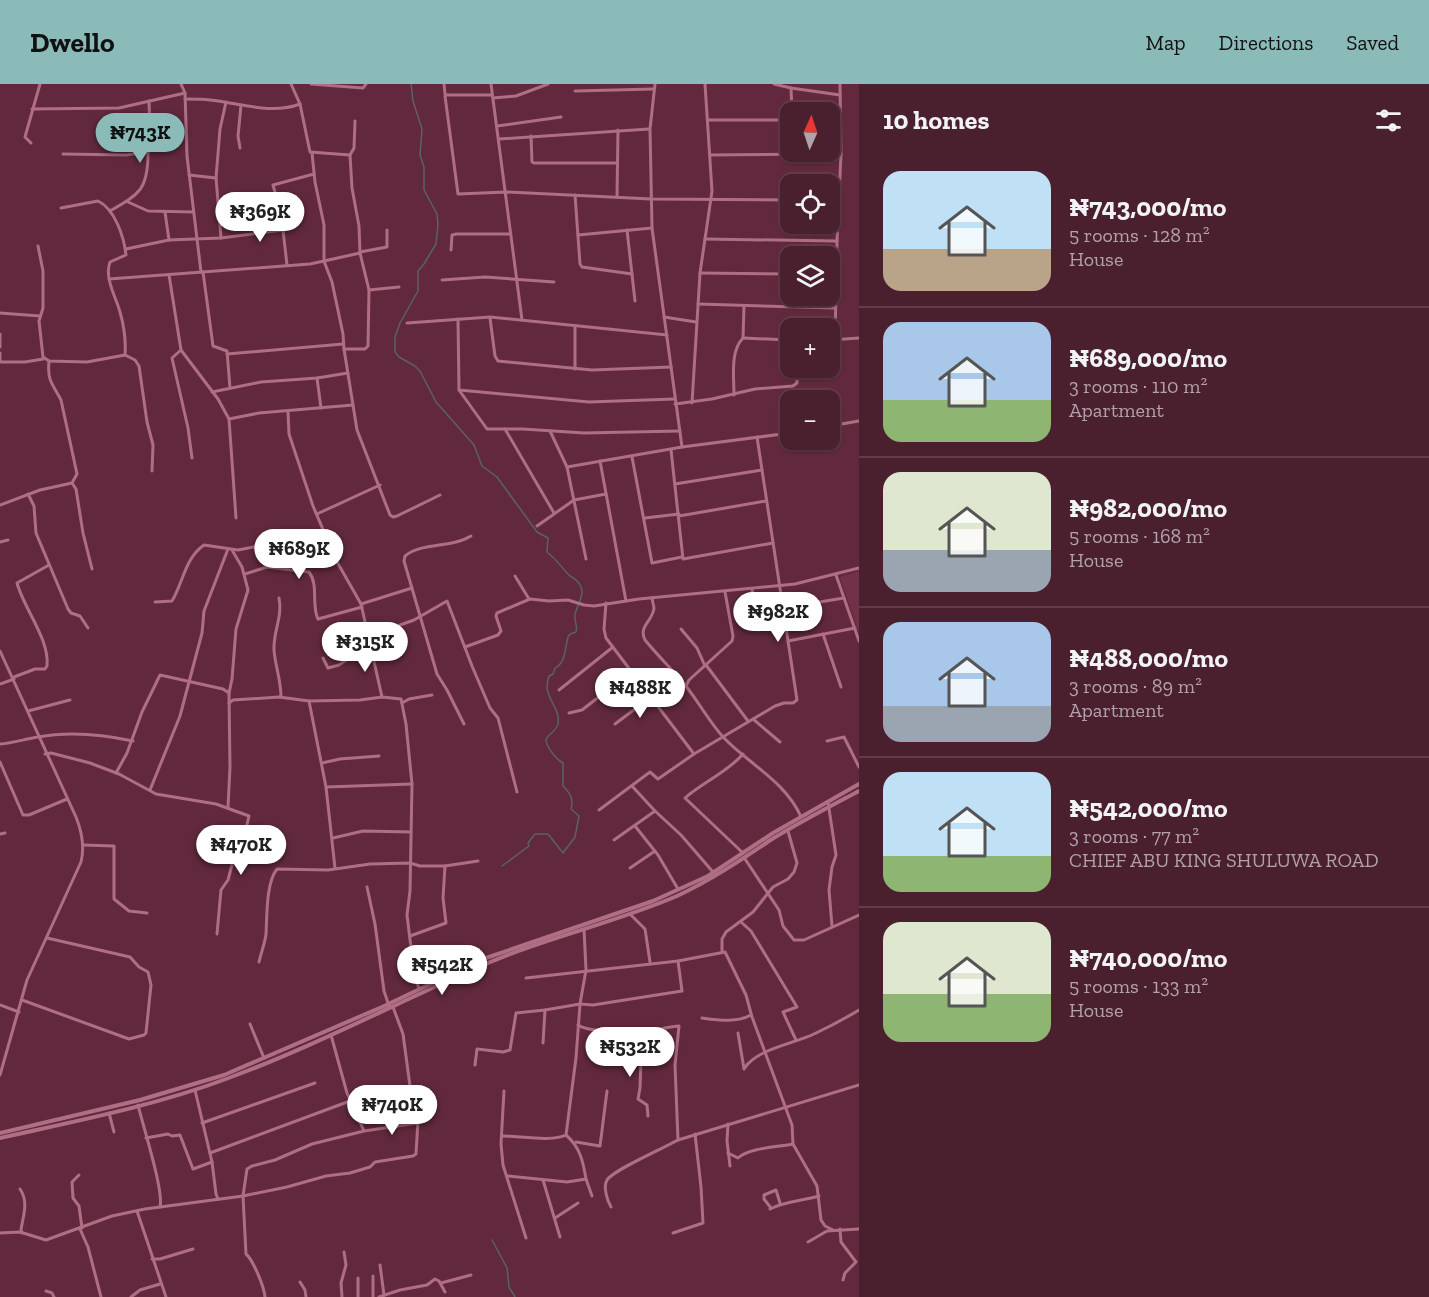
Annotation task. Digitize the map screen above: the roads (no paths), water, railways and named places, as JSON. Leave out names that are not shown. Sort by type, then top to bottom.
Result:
[{"type":"street","points":[[31,143],[25,137],[40,84]]},
{"type":"street","points":[[181,84],[185,93],[189,175],[196,239],[213,346],[225,349],[230,388]]},
{"type":"street","points":[[291,84],[300,104],[309,151],[312,153],[324,225],[324,261],[334,291],[343,334],[360,440],[393,517],[440,495]]},
{"type":"street","points":[[311,84],[363,88],[366,84]]},
{"type":"street","points":[[444,84],[457,194],[506,192],[651,199],[780,200]]},
{"type":"street","points":[[491,84],[522,320]]},
{"type":"street","points":[[445,96],[516,96],[548,84]]},
{"type":"street","points":[[655,84],[650,129],[652,228],[682,447]]},
{"type":"street","points":[[693,403],[700,273],[711,200],[705,84]]},
{"type":"street","points":[[774,84],[840,95]]},
{"type":"street","points":[[840,84],[840,200]]},
{"type":"street","points":[[791,88],[792,102]]},
{"type":"street","points":[[575,91],[654,89]]},
{"type":"street","points":[[32,109],[119,108],[185,93]]},
{"type":"street","points":[[185,99],[207,99],[277,109],[300,104]]},
{"type":"street","points":[[110,211],[134,197],[145,181],[150,132],[149,101]]},
{"type":"street","points":[[221,238],[216,178],[220,129],[226,102]]},
{"type":"street","points":[[240,148],[238,136],[241,105]]},
{"type":"street","points":[[497,126],[561,117]]},
{"type":"street","points":[[708,120],[780,120]]},
{"type":"street","points":[[344,350],[365,349],[368,346],[369,290],[360,253],[350,155],[354,148],[355,121]]},
{"type":"street","points":[[499,139],[650,129]]},
{"type":"street","points":[[617,197],[618,130]]},
{"type":"street","points":[[531,136],[534,164],[617,163]]},
{"type":"street","points":[[63,154],[126,155],[148,152]]},
{"type":"street","points":[[312,153],[350,155]]},
{"type":"street","points":[[710,154],[780,153]]},
{"type":"street","points":[[287,265],[283,230],[273,185],[314,174]]},
{"type":"street","points":[[189,175],[216,178]]},
{"type":"street","points":[[575,195],[582,267],[632,274]]},
{"type":"street","points":[[134,197],[135,204]]},
{"type":"street","points":[[61,207],[96,200],[110,211],[121,233],[126,256],[109,263],[111,286],[124,332],[125,355]]},
{"type":"street","points":[[127,201],[145,210],[193,212]]},
{"type":"street","points":[[165,212],[169,240]]},
{"type":"street","points":[[578,235],[652,228]]},
{"type":"street","points":[[126,249],[169,240],[221,238],[283,230]]},
{"type":"street","points":[[112,280],[309,264],[387,247],[387,230]]},
{"type":"street","points":[[627,230],[635,301]]},
{"type":"street","points":[[451,250],[452,235],[510,234]]},
{"type":"street","points":[[837,246],[838,234]]},
{"type":"street","points":[[705,239],[837,241]]},
{"type":"street","points":[[38,246],[43,271],[43,308],[40,316],[41,354],[44,359]]},
{"type":"street","points":[[700,273],[780,274]]},
{"type":"street","points":[[169,275],[182,350],[230,419],[236,518]]},
{"type":"street","points":[[442,280],[479,277],[554,282]]},
{"type":"street","points":[[369,290],[399,287]]},
{"type":"street","points":[[698,304],[835,308],[835,318]]},
{"type":"street","points":[[734,395],[737,344],[742,338],[744,306]]},
{"type":"street","points":[[0,313],[40,316]]},
{"type":"street","points":[[407,323],[490,317],[667,335]]},
{"type":"street","points":[[490,317],[497,360],[576,369],[671,367]]},
{"type":"street","points":[[664,317],[696,322]]},
{"type":"street","points":[[458,319],[459,390],[487,429],[584,433],[680,431]]},
{"type":"street","points":[[575,326],[576,369]]},
{"type":"street","points":[[0,334],[0,347]]},
{"type":"street","points":[[742,338],[780,340]]},
{"type":"street","points":[[840,340],[859,338]]},
{"type":"street","points":[[227,354],[343,344]]},
{"type":"street","points":[[182,350],[172,358],[188,428],[192,458]]},
{"type":"street","points":[[0,353],[0,362],[44,359],[87,362],[125,355],[135,360],[139,366],[147,422],[153,445],[152,471]]},
{"type":"street","points":[[0,506],[35,491],[72,483],[77,474],[61,400],[51,385],[49,377],[49,361]]},
{"type":"street","points":[[212,392],[261,382],[348,373]]},
{"type":"street","points":[[317,378],[321,408]]},
{"type":"street","points":[[459,390],[589,402],[693,403],[755,389],[795,386],[797,378]]},
{"type":"street","points":[[230,419],[259,413],[353,405]]},
{"type":"street","points":[[288,412],[289,434],[317,514],[361,606],[382,697]]},
{"type":"street","points":[[840,424],[859,421]]},
{"type":"street","points":[[505,429],[554,513]]},
{"type":"street","points":[[550,431],[567,467],[586,559]]},
{"type":"street","points":[[567,467],[682,447],[780,434]]},
{"type":"street","points":[[599,810],[650,772],[658,780],[723,736],[780,704],[793,703],[797,700],[757,437]]},
{"type":"street","points":[[671,449],[682,557]]},
{"type":"street","points":[[632,457],[652,563],[773,543]]},
{"type":"street","points":[[600,461],[627,601]]},
{"type":"street","points":[[675,484],[762,470]]},
{"type":"street","points":[[72,483],[76,489],[92,569]]},
{"type":"street","points":[[317,514],[380,486]]},
{"type":"street","points":[[32,499],[35,491]]},
{"type":"street","points":[[28,494],[32,499],[36,533],[68,610],[80,616],[88,628]]},
{"type":"street","points":[[537,526],[574,500],[606,494]]},
{"type":"street","points":[[645,518],[767,501]]},
{"type":"street","points":[[155,602],[172,601],[189,561],[205,545],[230,550],[325,533]]},
{"type":"street","points":[[464,724],[437,674],[404,565],[406,555],[434,546],[461,542],[471,536]]},
{"type":"street","points":[[0,542],[8,540]]},
{"type":"street","points":[[228,807],[230,699],[236,630],[248,591],[245,574],[230,550]]},
{"type":"street","points":[[150,790],[180,716],[202,633],[204,611],[230,550]]},
{"type":"street","points":[[0,684],[35,669],[45,669],[47,666],[44,645],[26,609],[17,583],[49,565]]},
{"type":"street","points":[[245,574],[267,567],[309,572],[314,581],[313,598],[318,619],[412,588]]},
{"type":"street","points":[[465,647],[498,635],[501,631],[497,613],[529,599],[568,600],[590,606],[780,586],[807,582],[859,568]]},
{"type":"street","points":[[836,575],[859,641]]},
{"type":"street","points":[[515,576],[529,599]]},
{"type":"street","points":[[752,589],[759,630]]},
{"type":"street","points":[[686,686],[688,680],[732,640],[725,592]]},
{"type":"street","points":[[279,598],[280,619],[274,650],[281,681],[281,697]]},
{"type":"street","points":[[652,598],[653,611],[645,625],[643,636],[649,645],[686,686],[723,736],[787,794],[801,817]]},
{"type":"street","points":[[783,608],[844,598]]},
{"type":"street","points":[[323,658],[328,668],[339,665],[388,636],[400,625],[447,601],[482,691],[498,718],[517,792]]},
{"type":"street","points":[[606,603],[605,633],[613,647],[694,754]]},
{"type":"street","points":[[788,641],[855,628]]},
{"type":"street","points":[[681,629],[697,648],[706,665],[751,720],[780,742]]},
{"type":"street","points":[[823,634],[841,687]]},
{"type":"street","points":[[559,690],[613,647]]},
{"type":"street","points":[[0,651],[81,829],[83,845],[81,862],[27,980],[0,1075]]},
{"type":"street","points":[[568,713],[582,710],[611,685],[632,671]]},
{"type":"street","points":[[118,772],[133,741],[142,712],[160,675],[223,689],[230,699]]},
{"type":"street","points":[[680,679],[688,680]]},
{"type":"street","points":[[402,703],[409,699],[432,695]]},
{"type":"street","points":[[230,699],[281,697],[309,701],[399,698],[406,724],[412,784],[410,891],[407,905],[415,978],[419,989]]},
{"type":"street","points":[[615,724],[651,697]]},
{"type":"street","points":[[28,711],[70,700]]},
{"type":"street","points":[[309,701],[326,787],[335,868]]},
{"type":"street","points":[[0,744],[38,737],[102,734],[133,741]]},
{"type":"street","points":[[827,741],[844,737],[859,767]]},
{"type":"street","points":[[45,754],[51,753],[118,772],[161,795],[228,807],[249,816],[239,858],[233,861],[228,880],[221,890],[217,934]]},
{"type":"street","points":[[743,754],[737,761],[705,781],[685,798],[743,853]]},
{"type":"street","points":[[322,763],[379,756]]},
{"type":"street","points":[[0,762],[23,815],[29,815],[67,799]]},
{"type":"street","points":[[326,787],[412,784]]},
{"type":"street","points":[[0,1138],[195,1085],[390,1007],[419,989],[483,959],[601,921],[653,901],[713,872],[859,784]]},
{"type":"street","points":[[632,786],[681,835],[713,872]]},
{"type":"street","points":[[0,1133],[109,1113],[195,1090],[255,1068],[479,966],[601,921],[631,915],[705,882],[859,790]]},
{"type":"street","points":[[828,802],[836,855],[832,867],[830,890],[832,927]]},
{"type":"street","points":[[614,840],[655,811]]},
{"type":"street","points":[[635,826],[655,851],[678,889]]},
{"type":"street","points":[[333,838],[363,831],[411,832]]},
{"type":"street","points":[[788,831],[797,867],[788,879],[776,884],[753,912],[723,936],[723,951],[746,995],[792,1125],[793,1144],[818,1186],[821,1220],[832,1230]]},
{"type":"street","points":[[83,845],[114,846],[114,899],[129,911],[147,913]]},
{"type":"street","points":[[630,868],[655,851]]},
{"type":"street","points":[[744,860],[779,910],[783,926],[795,940],[804,940],[859,915]]},
{"type":"street","points":[[260,962],[266,935],[267,907],[276,870],[410,863],[420,866],[445,866],[478,861]]},
{"type":"street","points":[[410,936],[446,923],[443,898],[445,866]]},
{"type":"street","points":[[0,1233],[21,1232],[44,1240],[112,1216],[243,1196],[326,1176],[350,1173],[370,1167],[375,1162],[416,1154],[418,1123],[403,1034],[390,1007],[367,887]]},
{"type":"street","points":[[631,915],[645,929],[650,962]]},
{"type":"street","points":[[741,922],[751,932],[797,1007],[783,1012],[796,1041]]},
{"type":"street","points":[[566,1135],[580,1004],[586,970],[584,929]]},
{"type":"street","points":[[22,1000],[129,1039],[146,1033],[151,985],[148,972],[139,967],[130,957],[46,938]]},
{"type":"street","points":[[526,978],[678,960],[723,951]]},
{"type":"street","points":[[475,1065],[477,1049],[503,1052],[510,1050],[516,1013],[580,1004],[593,1005],[682,991],[678,960]]},
{"type":"street","points":[[0,1005],[19,1011]]},
{"type":"street","points":[[543,1043],[545,1010]]},
{"type":"street","points":[[738,1033],[744,1069],[750,1060],[822,1030],[859,1010]]},
{"type":"street","points":[[702,1018],[727,1020],[752,1015]]},
{"type":"street","points":[[250,1024],[264,1058]]},
{"type":"street","points":[[578,1025],[583,1029],[596,1031],[642,1032],[679,1026],[675,1065],[678,1140]]},
{"type":"street","points":[[642,1032],[638,1099],[647,1106],[648,1116]]},
{"type":"street","points":[[331,1035],[350,1101],[364,1131]]},
{"type":"street","points":[[0,1057],[5,1059]]},
{"type":"street","points":[[253,1062],[255,1068]]},
{"type":"street","points":[[202,1123],[315,1083]]},
{"type":"street","points":[[611,1207],[605,1191],[607,1180],[616,1172],[678,1140],[859,1085]]},
{"type":"street","points":[[195,1090],[218,1199]]},
{"type":"street","points":[[504,1091],[501,1144],[507,1176],[526,1238]]},
{"type":"street","points":[[574,1142],[600,1146],[607,1091]]},
{"type":"street","points":[[210,1153],[350,1101]]},
{"type":"street","points":[[138,1105],[158,1186],[160,1207]]},
{"type":"street","points":[[109,1113],[114,1132]]},
{"type":"street","points":[[265,1297],[261,1280],[254,1270],[253,1260],[246,1254],[243,1196],[246,1190],[246,1172],[252,1166],[275,1160],[312,1144],[364,1131],[418,1123]]},
{"type":"street","points":[[728,1124],[730,1166]]},
{"type":"street","points":[[146,1138],[168,1134],[180,1135],[193,1169],[212,1162]]},
{"type":"street","points":[[673,1233],[703,1223],[695,1134]]},
{"type":"street","points":[[502,1136],[553,1138],[566,1135]]},
{"type":"street","points":[[566,1135],[574,1142],[583,1161],[592,1196]]},
{"type":"street","points":[[728,1153],[738,1158],[742,1153],[793,1144]]},
{"type":"street","points":[[79,1176],[72,1182],[72,1195],[79,1206],[81,1228],[101,1297]]},
{"type":"street","points":[[507,1176],[567,1182],[586,1179]]},
{"type":"street","points":[[543,1180],[560,1237]]},
{"type":"street","points":[[20,1189],[25,1196],[26,1208],[21,1232]]},
{"type":"street","points":[[780,1204],[776,1190],[764,1195],[764,1199],[771,1208],[819,1196]]},
{"type":"street","points":[[213,1199],[216,1194]]},
{"type":"street","points":[[555,1218],[578,1203]]},
{"type":"street","points":[[137,1211],[166,1297]]},
{"type":"street","points":[[808,1242],[832,1230],[859,1228]]},
{"type":"street","points":[[840,1229],[841,1242],[856,1262],[844,1273],[843,1280]]},
{"type":"street","points":[[152,1259],[160,1259],[193,1249]]},
{"type":"street","points":[[342,1297],[341,1283],[346,1265],[344,1252]]},
{"type":"street","points":[[380,1265],[388,1296]]},
{"type":"street","points":[[441,1283],[471,1275]]},
{"type":"street","points":[[373,1276],[373,1297]]},
{"type":"street","points":[[358,1278],[358,1297]]},
{"type":"street","points":[[379,1297],[427,1285],[435,1279],[441,1283],[445,1292]]},
{"type":"street","points":[[300,1282],[306,1290],[306,1297]]},
{"type":"street","points":[[131,1297],[140,1290],[160,1284]]},
{"type":"street","points":[[46,1292],[51,1292],[54,1297]]},
{"type":"waterway","points":[[411,84],[413,101],[422,129],[420,155],[424,167],[424,190],[437,214],[438,225],[436,244],[418,271],[418,291],[395,337],[395,352],[420,371],[436,402],[474,445],[482,466],[497,477],[537,532],[548,538],[547,552],[577,581],[582,590],[575,614],[576,632],[568,637],[563,659],[553,674],[549,676],[547,683],[547,690],[558,718],[557,726],[546,742],[557,759],[563,763],[563,786],[571,796],[571,809],[579,816],[575,837],[563,853],[548,834],[535,834],[528,843],[529,846],[502,866]]},
{"type":"waterway","points":[[492,1240],[507,1268],[509,1287],[515,1297]]}]
